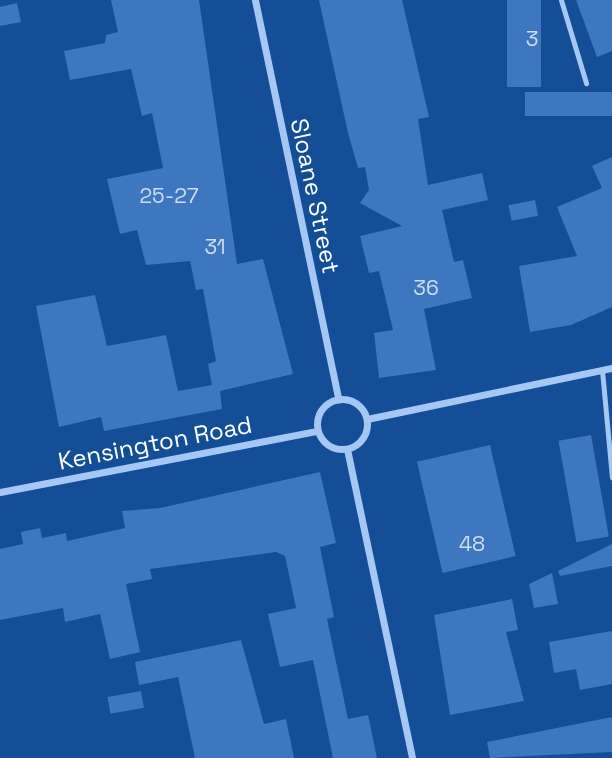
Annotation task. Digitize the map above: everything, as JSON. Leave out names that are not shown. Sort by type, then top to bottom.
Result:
[{"type":"street","name":"Sloane Street","points":[[255,0],[338,399]]},
{"type":"street","points":[[367,419],[612,368]]},
{"type":"street","points":[[338,399],[360,405],[367,419],[361,442],[347,449],[325,444],[317,431],[318,414],[338,399]]},
{"type":"street","name":"Kensington Road","points":[[0,492],[317,431]]},
{"type":"street","points":[[347,449],[412,758]]},
{"type":"lane","points":[[561,0],[586,83]]},
{"type":"lane","points":[[602,370],[612,478]]},
{"type":"building","points":[[111,0],[199,0],[237,264],[263,259],[293,374],[220,391],[222,409],[104,431],[101,417],[59,427],[36,306],[95,295],[107,346],[166,335],[178,391],[212,385],[208,364],[216,361],[203,289],[196,290],[190,261],[146,265],[137,230],[120,234],[107,179],[163,168],[152,113],[142,116],[131,69],[70,80],[64,51],[105,43],[106,35],[118,32]]},
{"type":"building","points":[[319,0],[402,0],[429,117],[418,119],[428,185],[482,173],[488,200],[442,210],[454,262],[463,260],[472,298],[424,309],[436,370],[379,378],[374,333],[393,330],[379,271],[369,273],[360,236],[402,226],[360,203],[369,190],[365,167],[358,168],[348,133]]},
{"type":"building","points":[[507,0],[541,0],[541,87],[507,87]]},
{"type":"building","points":[[576,0],[612,0],[612,51],[597,57]]},
{"type":"building","points":[[17,3],[21,22],[0,26],[0,7]]},
{"type":"building","points":[[525,92],[612,92],[612,116],[525,116]]},
{"type":"building","points":[[612,157],[612,307],[571,325],[530,332],[519,266],[577,256],[557,207],[602,188],[592,166]]},
{"type":"building","points":[[535,200],[538,216],[512,221],[508,205]]},
{"type":"building","points":[[591,435],[609,536],[576,542],[559,441]]},
{"type":"building","points":[[490,445],[516,556],[443,573],[417,462]]},
{"type":"building","points":[[320,472],[336,543],[320,547],[334,617],[327,619],[348,719],[368,715],[377,758],[333,758],[313,660],[280,667],[268,614],[296,608],[285,556],[276,552],[150,569],[152,579],[126,584],[140,652],[110,659],[100,614],[65,622],[63,608],[0,620],[0,549],[23,544],[21,532],[40,528],[42,538],[66,533],[67,541],[125,528],[122,511],[160,508]]},
{"type":"building","points":[[612,544],[612,566],[560,576],[558,571]]},
{"type":"building","points":[[552,573],[558,604],[534,608],[529,584]]},
{"type":"building","points":[[512,599],[518,630],[506,632],[524,701],[450,715],[434,615]]},
{"type":"building","points":[[612,631],[612,684],[580,690],[576,669],[554,673],[549,642]]},
{"type":"building","points":[[241,640],[264,724],[286,719],[294,758],[195,758],[178,677],[139,685],[135,662]]},
{"type":"building","points":[[141,691],[144,708],[110,714],[108,697]]},
{"type":"building","points":[[612,717],[612,752],[490,758],[487,742]]}]
